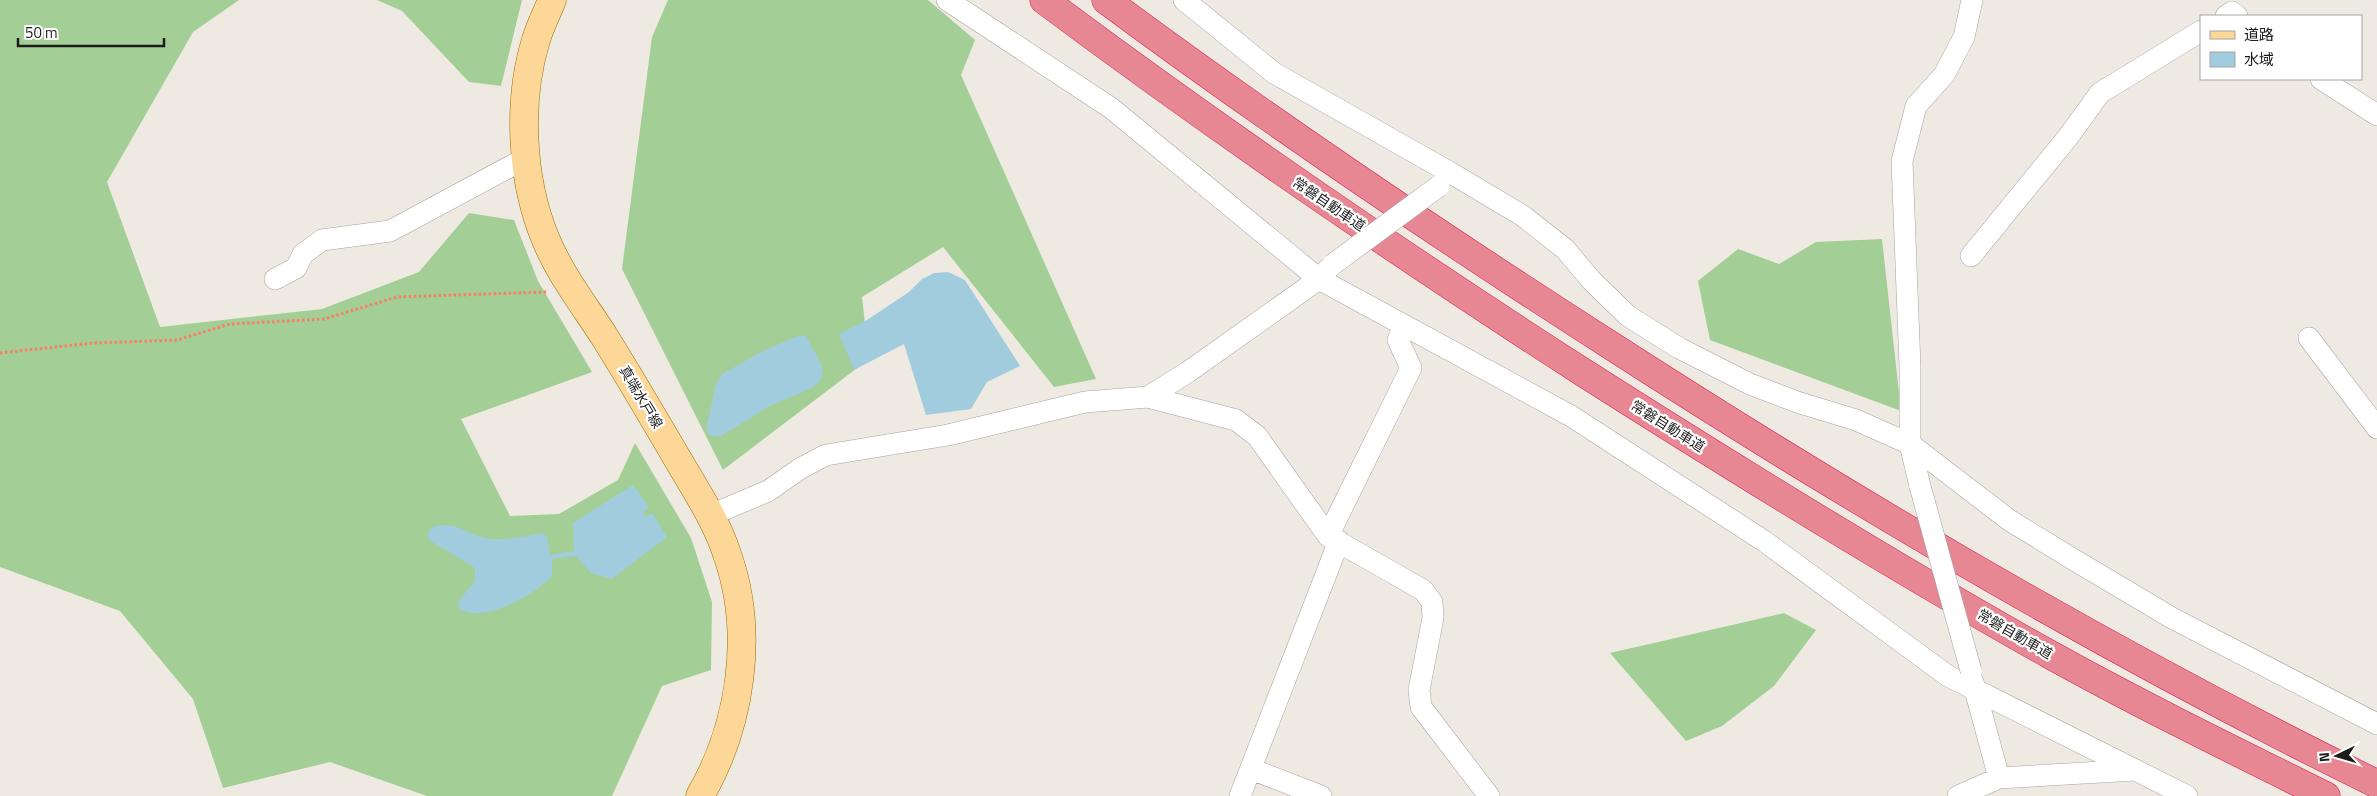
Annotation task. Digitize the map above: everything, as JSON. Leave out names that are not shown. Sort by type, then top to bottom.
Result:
[{"type":"highway","name":"常磐自動車道","points":[[1044,0],[1156,84],[1317,196],[1510,325],[1801,510],[2051,655],[2326,796]]},
{"type":"highway","points":[[1106,0],[1198,68],[1510,281],[1822,479],[2077,627],[2298,745],[2377,784]]},
{"type":"main road","name":"真端水戸線","points":[[552,0],[536,40],[524,115],[526,158],[530,187],[546,240],[575,291],[623,366],[710,515],[733,573],[741,627],[741,666],[729,727],[720,755],[700,796]]},
{"type":"street","points":[[947,0],[1111,108],[1326,272],[1404,326],[1587,427],[1764,541],[1948,676],[1973,681],[2187,796]]},
{"type":"street","points":[[1184,0],[1274,73],[1445,179],[1523,216],[1565,249],[1591,280],[1628,316],[1679,348],[1750,384],[1796,402],[1856,420],[1910,444],[2010,520],[2076,561],[2172,618],[2377,724]]},
{"type":"street","points":[[1972,0],[1964,37],[1944,75],[1916,106],[1902,161],[1910,367],[1910,444],[1999,778]]},
{"type":"street","points":[[1971,256],[2068,137],[2100,93],[2200,32]]},
{"type":"street","points":[[2323,80],[2377,115]]},
{"type":"street","points":[[275,280],[296,268],[303,254],[322,240],[390,232],[526,158]]},
{"type":"street","points":[[1148,397],[1188,372],[1326,272],[1445,179]]},
{"type":"street","points":[[1240,796],[1251,770],[1333,538],[1411,368],[1398,340],[1404,326]]},
{"type":"street","points":[[2309,338],[2377,428]]},
{"type":"street","points":[[710,515],[768,491],[800,468],[826,455],[948,436],[1085,402],[1148,397],[1236,420],[1258,436],[1333,538],[1423,590],[1432,602],[1433,618],[1419,690],[1421,707],[1489,796]]},
{"type":"street","points":[[1251,770],[1321,796]]},
{"type":"street","points":[[1958,796],[1999,778],[2137,770]]},
{"type":"path","points":[[0,353],[93,343],[177,340],[230,324],[324,318],[397,297],[456,293],[575,291]]},
{"type":"green space","points":[[0,0],[239,0],[193,32],[107,182],[160,327],[322,309],[419,272],[469,213],[514,220],[538,281],[592,372],[461,419],[510,516],[559,514],[618,480],[635,443],[691,538],[712,602],[711,670],[662,686],[612,796],[427,796],[330,762],[223,788],[193,699],[120,611],[0,567]]},
{"type":"green space","points":[[377,0],[522,0],[501,86],[469,82],[402,11]]},
{"type":"green space","points":[[668,0],[928,0],[975,40],[961,75],[1096,379],[1054,387],[943,247],[862,297],[869,359],[723,470],[622,269],[652,37]]},
{"type":"green space","points":[[1882,239],[1901,411],[1710,340],[1698,281],[1738,249],[1779,264],[1816,242]]},
{"type":"green space","points":[[1784,613],[1816,630],[1774,686],[1722,726],[1686,741],[1610,653]]},
{"type":"water","points":[[948,272],[965,280],[1020,366],[987,382],[971,409],[926,415],[904,344],[854,370],[839,334],[867,320],[909,292],[922,279],[934,273]]},
{"type":"water","points":[[798,336],[806,336],[822,366],[822,378],[812,388],[772,405],[721,436],[711,436],[707,432],[707,425],[716,384],[722,374],[763,351]]},
{"type":"water","points":[[633,485],[649,507],[643,512],[646,517],[652,513],[667,537],[612,579],[591,573],[576,556],[552,559],[552,576],[522,599],[482,613],[469,613],[459,609],[458,602],[475,581],[475,568],[429,540],[428,532],[431,528],[448,525],[483,538],[491,539],[543,533],[547,537],[550,555],[574,551],[573,523]]}]
